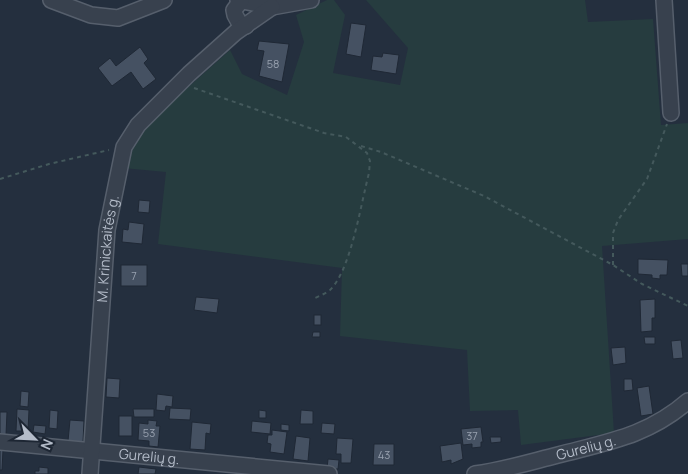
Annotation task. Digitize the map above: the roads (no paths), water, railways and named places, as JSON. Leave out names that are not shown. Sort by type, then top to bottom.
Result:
[{"type":"street","points":[[51,0],[106,18],[118,18],[164,0]]},
{"type":"street","points":[[246,26],[240,24],[235,15],[234,10],[239,1],[272,7],[311,0]]},
{"type":"street","points":[[664,0],[671,113]]},
{"type":"street","name":"M. Krinickaitės g.","points":[[90,474],[107,230],[124,147],[138,125],[185,78],[246,26],[272,7]]},
{"type":"street","name":"Gurelių g.","points":[[476,474],[514,468],[616,441],[649,429],[688,401]]},
{"type":"street","name":"Gurelių g.","points":[[0,442],[329,474]]}]
